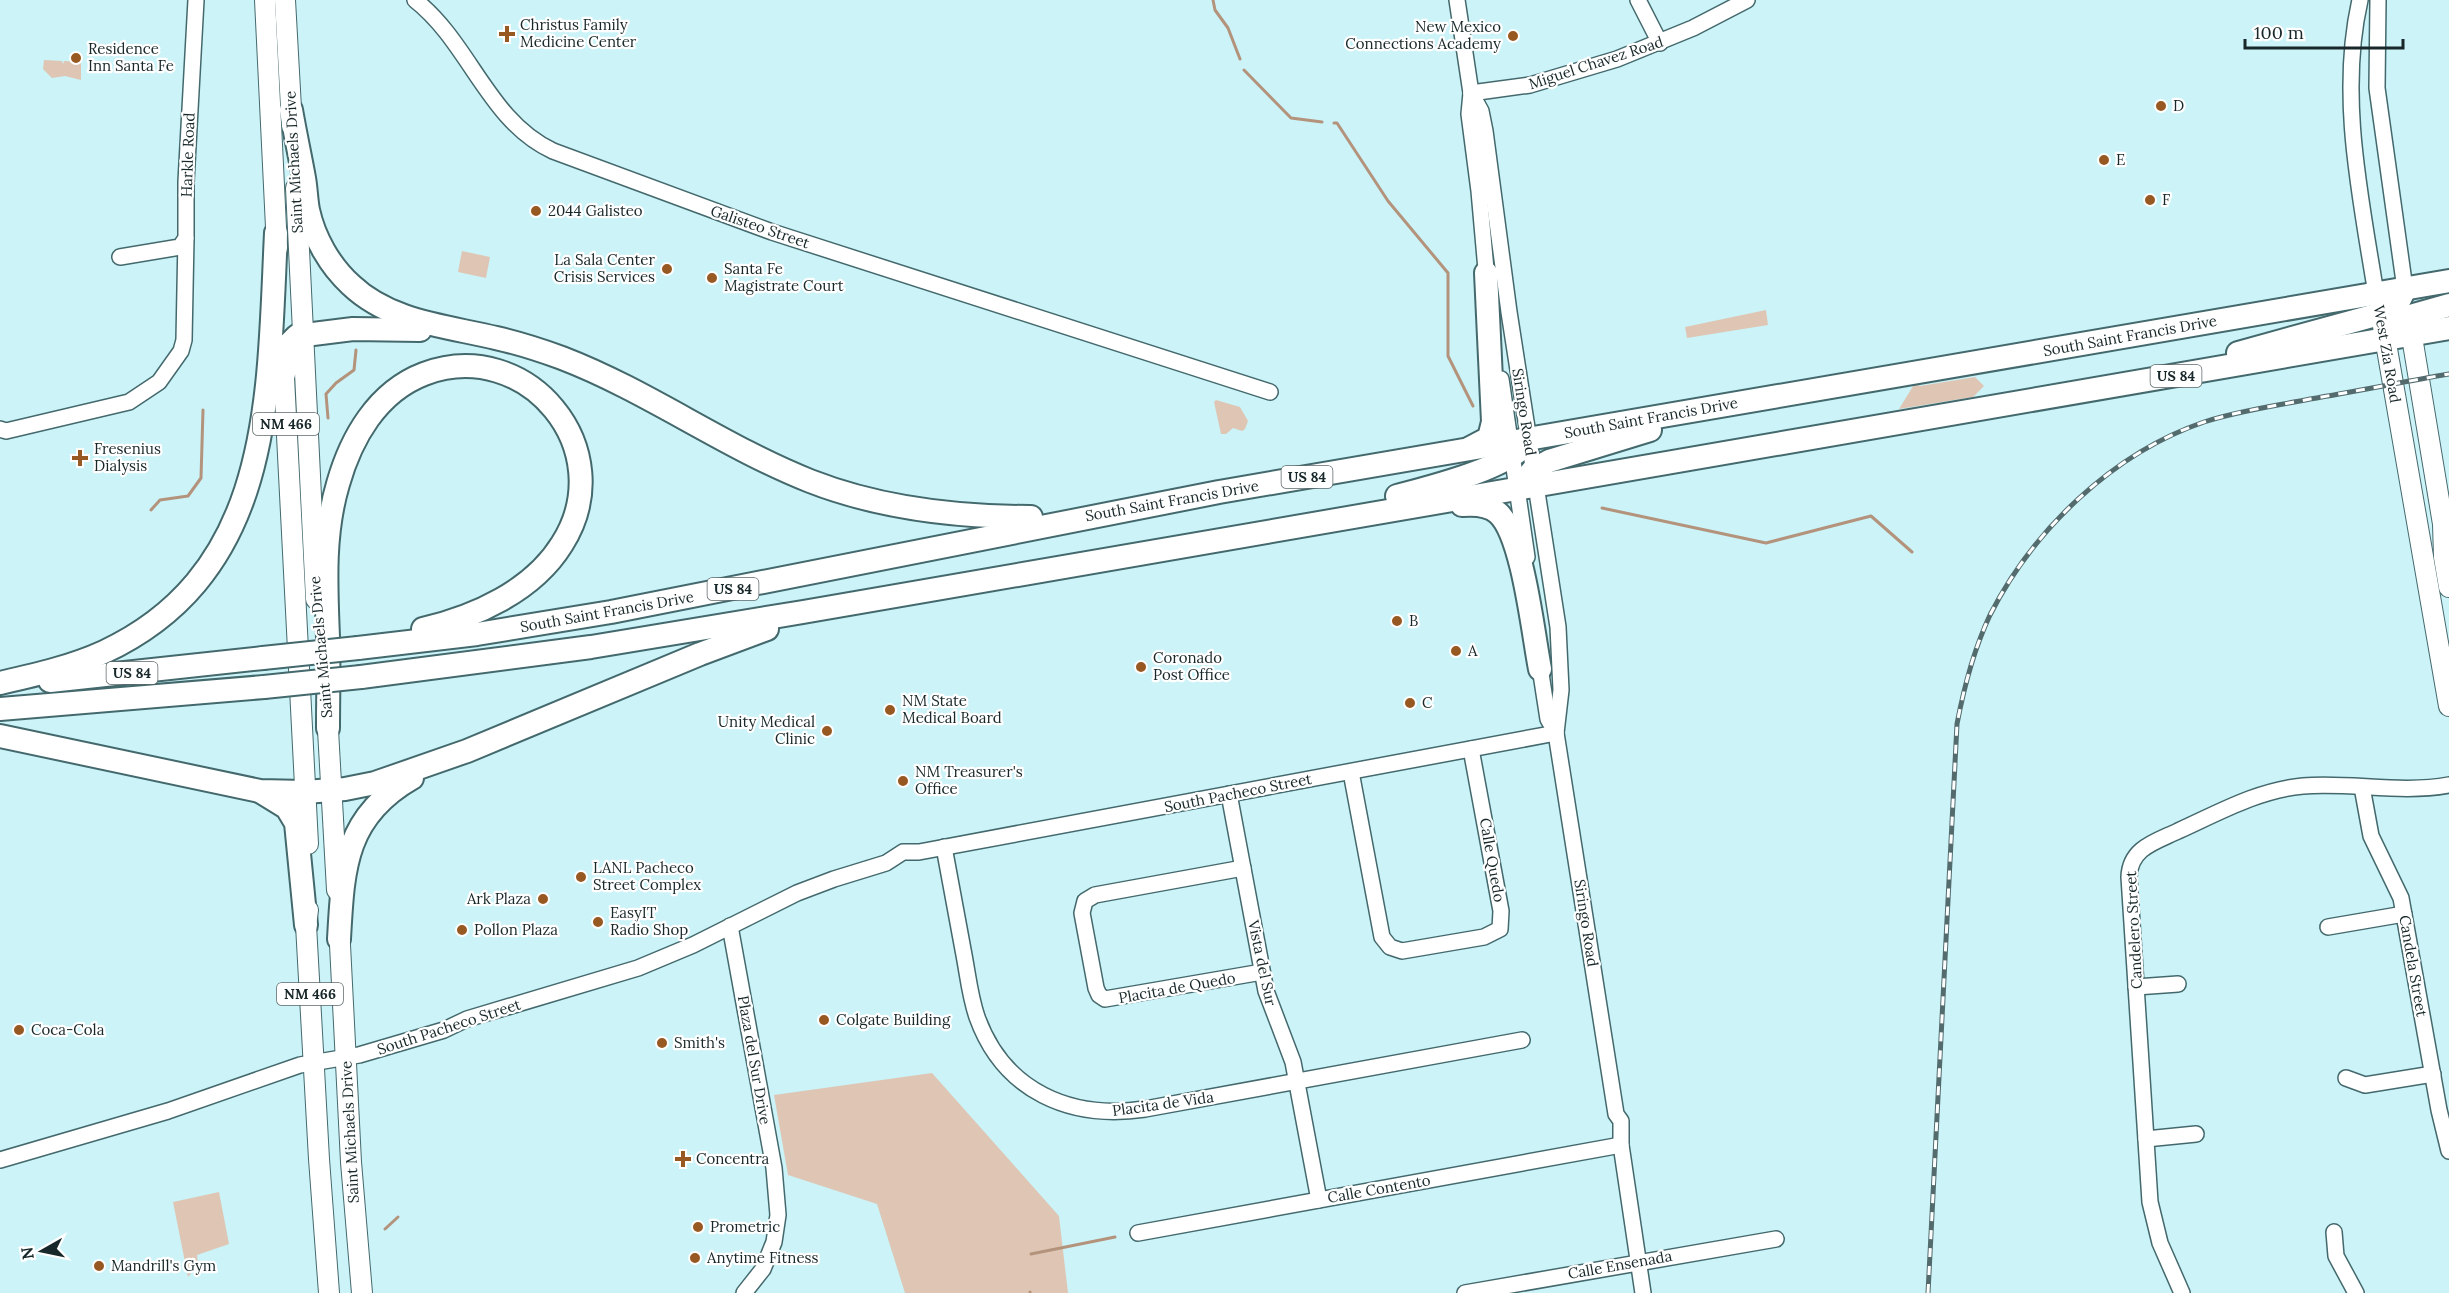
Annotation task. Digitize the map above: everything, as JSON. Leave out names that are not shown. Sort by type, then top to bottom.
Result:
[{"type":"highway","points":[[291,110],[311,222],[318,240],[338,272],[363,296],[390,311],[460,331],[531,347],[590,370],[620,383],[762,459],[810,481],[840,491],[904,507],[965,515],[1038,517],[1105,513]]},
{"type":"highway","points":[[0,685],[74,664],[105,651],[141,631],[179,600],[200,577],[229,535],[248,488],[269,386],[276,233]]},
{"type":"highway","points":[[1466,450],[1489,438],[1493,422],[1486,273]]},
{"type":"highway","points":[[2157,379],[2269,343],[2378,303],[2400,299],[2405,289],[2449,281]]},
{"type":"highway","name":"South Saint Francis Drive","points":[[0,685],[304,654],[357,645],[488,633],[623,610],[1105,513],[1466,450],[1517,446],[1723,406],[1970,363],[2378,303]]},
{"type":"highway","points":[[2410,325],[2449,305]]},
{"type":"highway","name":"South Saint Francis Drive","points":[[0,709],[361,677],[591,647],[1377,513],[1529,481],[1918,421],[2385,340],[2410,325],[2449,328]]},
{"type":"highway","points":[[284,374],[288,345],[297,336],[303,334],[385,328],[460,331]]},
{"type":"highway","points":[[328,728],[326,557],[337,486],[346,459],[360,432],[370,415],[394,390],[435,370],[464,365],[479,366],[502,372],[528,384],[545,398],[561,418],[578,456],[580,500],[573,525],[563,543],[542,570],[527,583],[485,607],[448,622],[357,645]]},
{"type":"highway","points":[[1529,481],[1549,461],[1723,406]]},
{"type":"highway","points":[[1283,529],[1493,466],[1517,446]]},
{"type":"highway","points":[[1377,513],[1470,504],[1496,510],[1508,524],[1520,561],[1540,669]]},
{"type":"highway","points":[[0,736],[260,791],[332,790],[375,783],[467,751],[748,635],[878,599]]},
{"type":"highway","points":[[339,939],[342,882],[347,857],[353,841],[369,814],[387,795],[402,784],[467,751]]},
{"type":"highway","points":[[260,791],[287,808],[296,823],[306,925]]},
{"type":"main road","name":"Saint Michaels Drive","points":[[265,0],[310,886],[306,925],[313,1063],[330,1293]]},
{"type":"main road","name":"Saint Michaels Drive","points":[[285,0],[318,641],[328,728],[346,1058],[362,1293]]},
{"type":"main road","name":"West Zia Road","points":[[2405,289],[2443,524],[2444,557],[2449,587]]},
{"type":"main road","name":"West Zia Road","points":[[2378,303],[2419,539],[2442,626],[2449,706]]},
{"type":"main road","points":[[2442,626],[2449,653]]},
{"type":"street","name":"Harkle Road","points":[[0,429],[6,431],[129,402],[159,382],[181,351],[184,340],[186,182],[196,0]]},
{"type":"street","name":"Galisteo Street","points":[[415,0],[434,17],[508,119],[532,140],[553,151],[772,232],[1270,392]]},
{"type":"street","name":"Siringo Road","points":[[1457,0],[1471,93],[1469,114],[1486,273],[1517,446],[1529,481],[1558,627],[1561,690],[1556,733],[1616,1114],[1614,1124],[1616,1137],[1621,1145],[1643,1293]]},
{"type":"street","points":[[1638,0],[1660,43]]},
{"type":"street","name":"Miguel Chavez Road","points":[[1471,93],[1530,85],[1617,59],[1660,43],[1747,0]]},
{"type":"street","name":"West Zia Road","points":[[2360,0],[2352,64],[2353,125],[2358,176],[2378,303]]},
{"type":"street","name":"West Zia Road","points":[[2378,0],[2376,88],[2405,289]]},
{"type":"street","points":[[2376,40],[2352,64],[2361,68],[2367,80],[2382,190],[2400,246]]},
{"type":"street","name":"Siringo Road","points":[[1471,93],[1481,111],[1485,131],[1517,446],[1529,481],[1534,598],[1540,669],[1548,719],[1556,733]]},
{"type":"street","points":[[120,257],[180,247],[186,238]]},
{"type":"street","name":"South Pacheco Street","points":[[0,1160],[113,1128],[300,1065],[346,1058],[444,1030],[467,1019],[610,978],[651,964],[797,893],[886,863],[906,864],[915,859],[919,852],[1556,733]]},
{"type":"street","name":"Calle Quedo","points":[[1351,772],[1382,937],[1390,947],[1402,951],[1484,937],[1500,929],[1501,911],[1471,749]]},
{"type":"street","name":"Candelero Street","points":[[2182,1293],[2151,1216],[2129,877],[2131,863],[2128,853],[2267,793],[2302,786],[2406,790],[2449,785]]},
{"type":"street","name":"Candela Street","points":[[2362,787],[2371,836],[2398,890],[2404,914],[2449,1151]]},
{"type":"street","name":"Vista del Sur","points":[[1229,794],[1262,972],[1268,999],[1291,1052],[1319,1200]]},
{"type":"street","name":"Placita de Vida","points":[[944,847],[978,1018],[989,1041],[1006,1065],[1040,1093],[1082,1110],[1113,1113],[1145,1109],[1522,1040]]},
{"type":"street","name":"Placita de Quedo","points":[[1243,868],[1095,895],[1085,901],[1082,913],[1096,988],[1104,999],[1262,972]]},
{"type":"street","points":[[2328,927],[2404,914]]},
{"type":"street","name":"Plaza del Sur Drive","points":[[730,926],[774,1168],[778,1215],[774,1242],[763,1269],[744,1293]]},
{"type":"street","points":[[2136,987],[2178,984]]},
{"type":"street","points":[[2346,1078],[2365,1085],[2433,1074]]},
{"type":"street","points":[[2146,1139],[2196,1134]]},
{"type":"street","name":"Calle Contento","points":[[1138,1233],[1621,1145]]},
{"type":"street","points":[[2334,1232],[2336,1256],[2356,1293]]},
{"type":"street","name":"Calle Ensenada","points":[[1465,1293],[1776,1239]]},
{"type":"shaded area","points":[[44,60],[62,61],[63,64],[64,61],[81,62],[81,80],[65,76],[52,78],[43,69]]},
{"type":"shaded area","points":[[462,251],[490,257],[486,278],[458,272]]},
{"type":"shaded area","points":[[1766,310],[1768,325],[1687,338],[1685,327]]},
{"type":"shaded area","points":[[1975,377],[1984,386],[1973,397],[1899,409],[1915,383],[1920,386]]},
{"type":"shaded area","points":[[1216,400],[1240,407],[1248,421],[1245,429],[1242,431],[1233,428],[1226,434],[1221,434],[1214,402]]},
{"type":"shaded area","points":[[932,1073],[1059,1216],[1068,1293],[905,1293],[877,1204],[788,1175],[774,1095]]},
{"type":"shaded area","points":[[219,1192],[229,1244],[197,1255],[198,1264],[188,1277],[173,1202]]},
{"type":"waterway","points":[[1213,0],[1215,10],[1228,28],[1240,59]]},
{"type":"waterway","points":[[1244,70],[1291,118],[1322,122]]},
{"type":"waterway","points":[[1334,123],[1337,123],[1388,201],[1448,273],[1448,356],[1473,406]]},
{"type":"waterway","points":[[328,418],[326,394],[336,383],[354,370],[356,350]]},
{"type":"waterway","points":[[151,510],[160,500],[188,496],[201,478],[203,410]]},
{"type":"waterway","points":[[1602,508],[1766,543],[1871,516],[1912,552]]},
{"type":"waterway","points":[[385,1229],[398,1217]]},
{"type":"waterway","points":[[1031,1254],[1115,1237]]},
{"type":"railway","points":[[1928,1293],[1957,724],[1974,655],[1990,615],[2029,553],[2079,498],[2138,453],[2170,436],[2204,422],[2243,412],[2449,374]]},
{"type":"place","name":"Christus Family Medicine Center","points":[[507,34]]},
{"type":"place","name":"New Mexico Connections Academy","points":[[1513,36]]},
{"type":"place","name":"Residence Inn Santa Fe","points":[[76,58]]},
{"type":"place","name":"D","points":[[2161,106]]},
{"type":"place","name":"E","points":[[2104,160]]},
{"type":"place","name":"F","points":[[2150,200]]},
{"type":"place","name":"2044 Galisteo","points":[[536,211]]},
{"type":"place","name":"La Sala Center Crisis Services","points":[[667,269]]},
{"type":"place","name":"Santa Fe Magistrate Court","points":[[712,278]]},
{"type":"place","name":"Fresenius Dialysis","points":[[80,458]]},
{"type":"place","name":"B","points":[[1397,621]]},
{"type":"place","name":"A","points":[[1456,651]]},
{"type":"place","name":"Coronado Post Office","points":[[1141,667]]},
{"type":"place","name":"C","points":[[1410,703]]},
{"type":"place","name":"NM State Medical Board","points":[[890,710]]},
{"type":"place","name":"Unity Medical Clinic","points":[[827,731]]},
{"type":"place","name":"NM Treasurer's Office","points":[[903,781]]},
{"type":"place","name":"LANL Pacheco Street Complex","points":[[581,877]]},
{"type":"place","name":"Ark Plaza","points":[[543,899]]},
{"type":"place","name":"EasyIT Radio Shop","points":[[598,922]]},
{"type":"place","name":"Pollon Plaza","points":[[462,930]]},
{"type":"place","name":"Colgate Building","points":[[824,1020]]},
{"type":"place","name":"Coca-Cola","points":[[19,1030]]},
{"type":"place","name":"Smith's","points":[[662,1043]]},
{"type":"place","name":"Concentra","points":[[683,1159]]},
{"type":"place","name":"Prometric","points":[[698,1227]]},
{"type":"place","name":"Anytime Fitness","points":[[695,1258]]},
{"type":"place","name":"Mandrill's Gym","points":[[99,1266]]}]
